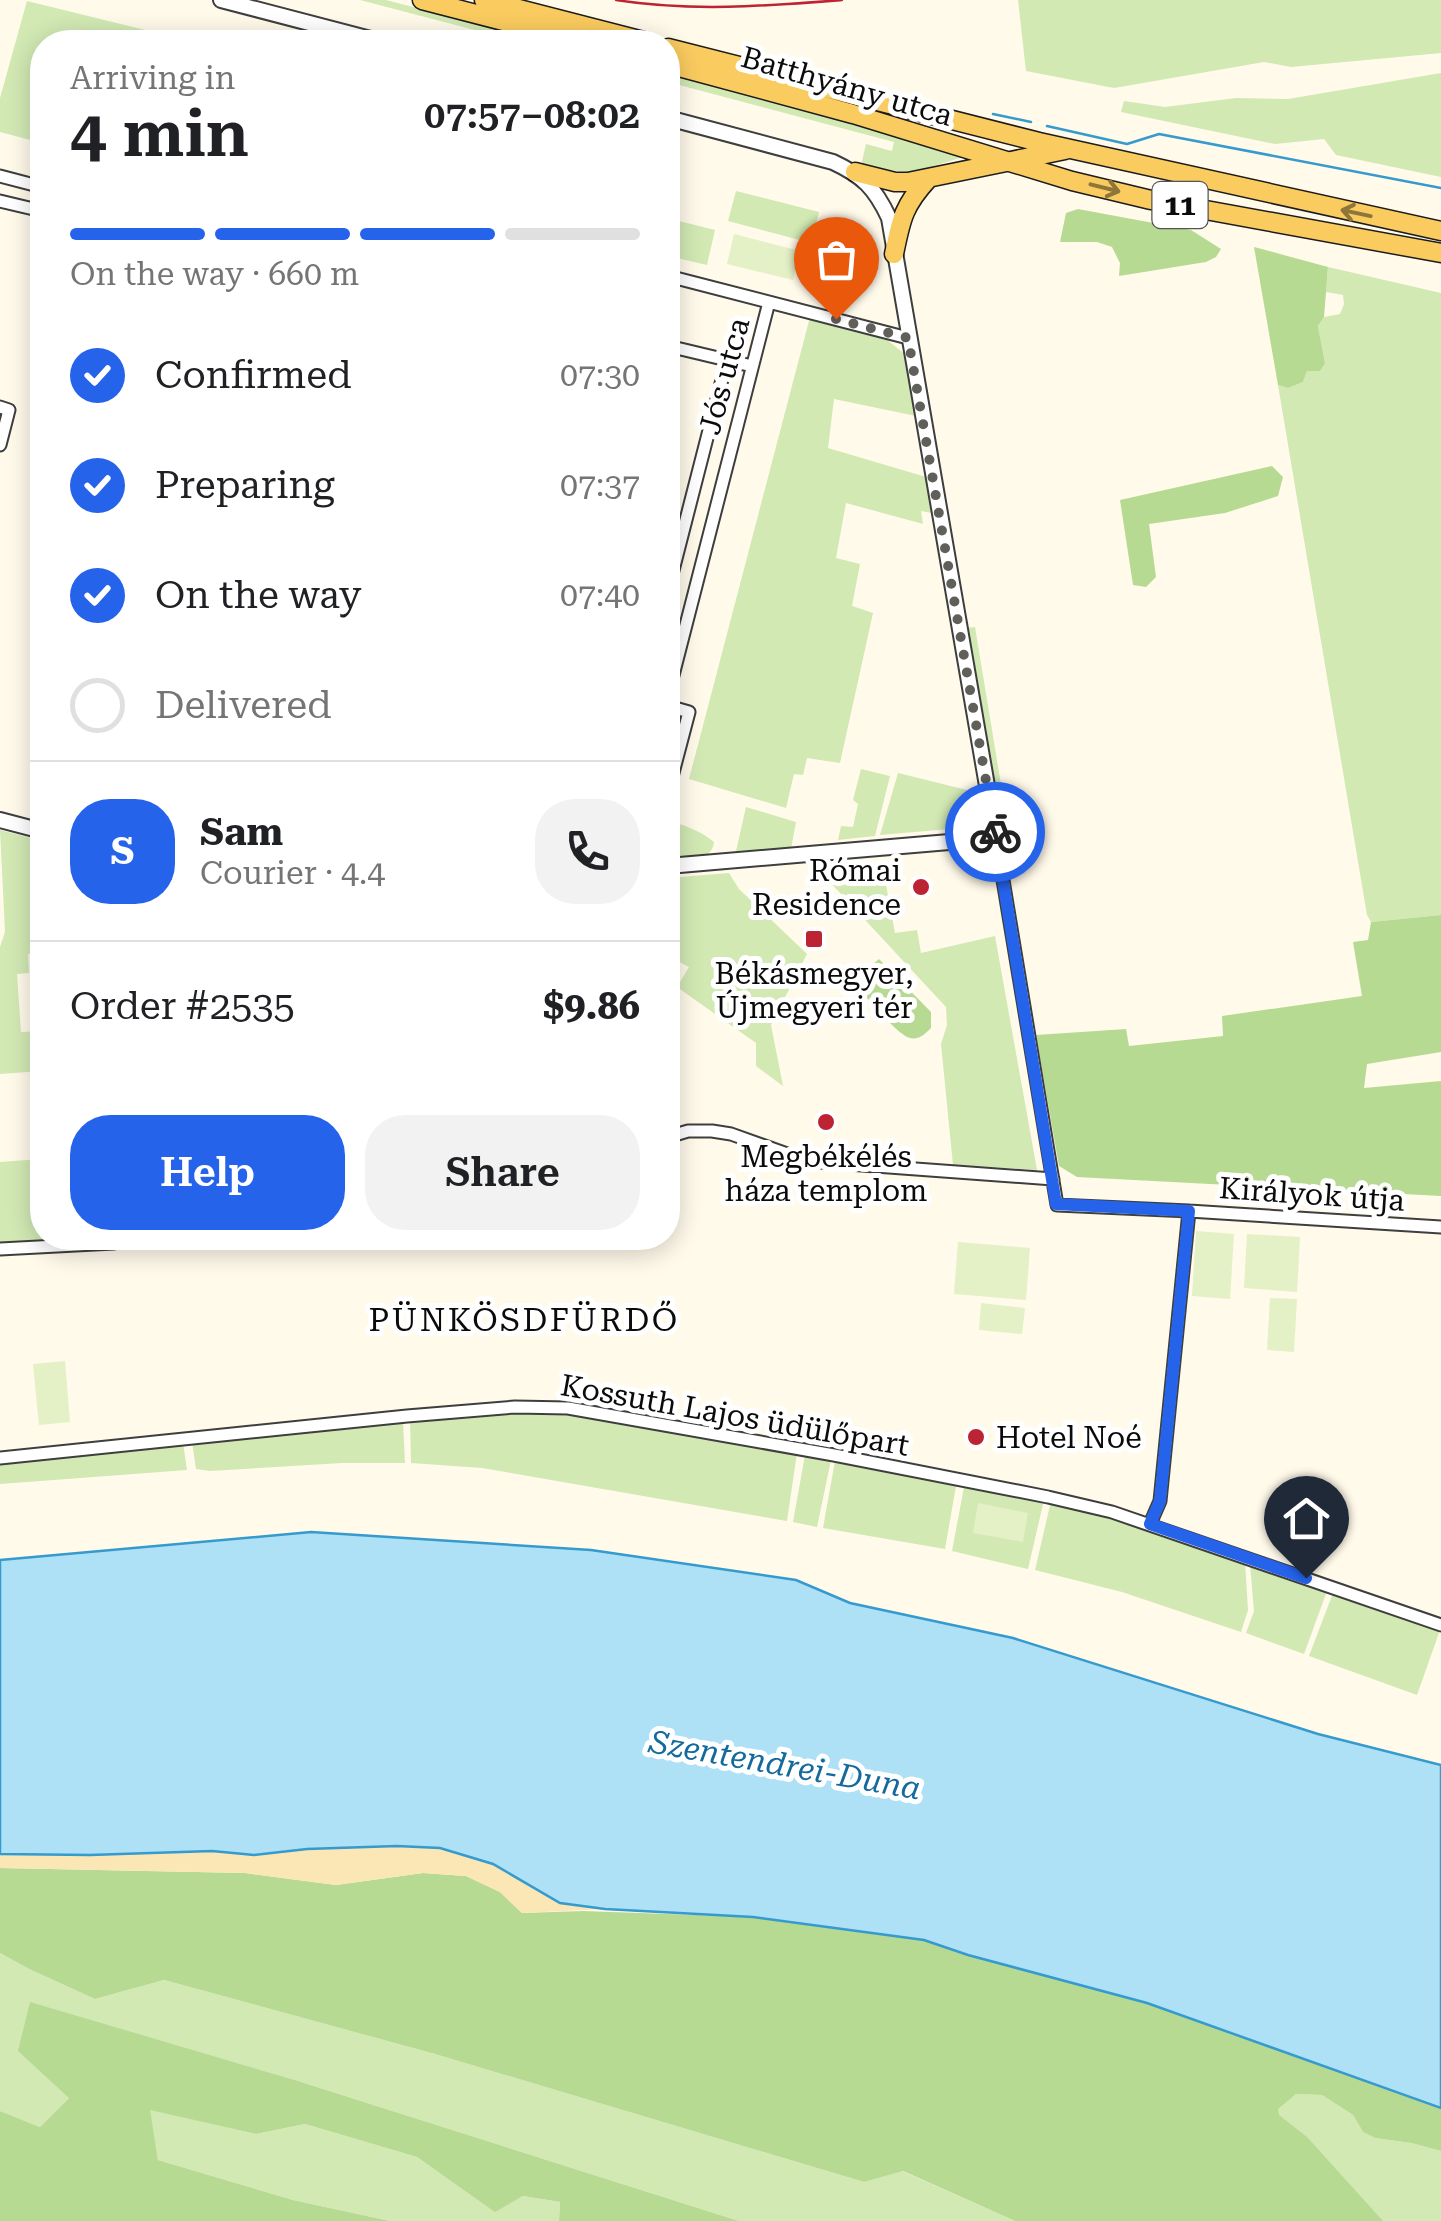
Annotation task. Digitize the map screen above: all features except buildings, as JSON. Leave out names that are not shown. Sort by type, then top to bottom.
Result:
[{"type":"main road","points":[[422,0],[538,30]]},
{"type":"main road","points":[[484,0],[600,30]]},
{"type":"main road","name":"Batthyány utca","points":[[680,51],[1070,149]]},
{"type":"main road","name":"Batthyány utca","points":[[680,67],[853,114],[1011,163]]},
{"type":"main road","points":[[855,172],[895,182],[928,179],[1070,149]]},
{"type":"main road","name":"11","points":[[1070,149],[1441,231]]},
{"type":"main road","name":"11","points":[[1011,163],[1151,200],[1441,253]]},
{"type":"main road","points":[[894,254],[904,211],[928,179]]},
{"type":"street","points":[[222,0],[336,30]]},
{"type":"street","points":[[680,121],[833,162],[855,172],[874,191],[889,218],[1052,1179],[807,1162],[731,1134],[680,1134]]},
{"type":"street","points":[[0,176],[30,185]]},
{"type":"street","points":[[0,201],[30,209]]},
{"type":"street","points":[[680,279],[908,338]]},
{"type":"street","name":"Jós utca","points":[[680,648],[769,302]]},
{"type":"street","points":[[680,349],[752,366]]},
{"type":"street","name":"Jós utca","points":[[680,543],[727,360]]},
{"type":"street","points":[[0,407],[10,410],[0,445]]},
{"type":"street","points":[[680,709],[689,712],[680,744]]},
{"type":"street","points":[[0,820],[30,827]]},
{"type":"street","points":[[680,865],[996,838]]},
{"type":"street","name":"Királyok útja","points":[[1052,1179],[1056,1204],[1441,1228]]},
{"type":"street","points":[[1150,1524],[1160,1501],[1189,1211]]},
{"type":"street","points":[[0,1250],[30,1248]]},
{"type":"street","name":"Kossuth Lajos üdülőpart","points":[[0,1458],[407,1416],[515,1407],[568,1408],[834,1455],[1112,1512],[1441,1625]]},
{"type":"green space","points":[[360,0],[386,0],[502,30],[475,30]]},
{"type":"green space","points":[[1018,0],[1441,0],[1441,53],[1291,67],[1264,62],[1114,88],[1026,71]]},
{"type":"green space","points":[[27,1],[145,30],[30,30],[30,140],[0,132],[0,98]]},
{"type":"green space","points":[[1441,73],[1441,177],[1336,155],[1324,139],[1275,144],[1121,112],[1124,101],[1165,107],[1236,98],[1288,99]]},
{"type":"green space","points":[[680,77],[896,134],[963,157],[911,173],[861,166],[866,144],[892,151],[894,142],[680,85]]},
{"type":"green space","points":[[736,191],[819,212],[811,243],[728,221]]},
{"type":"green space","points":[[1078,209],[1191,230],[1221,249],[1206,262],[1119,276],[1120,263],[1112,247],[1097,242],[1060,242],[1066,213]]},
{"type":"green space","points":[[680,221],[715,230],[707,265],[680,259]]},
{"type":"green space","points":[[734,234],[800,251],[793,280],[727,264]]},
{"type":"green space","points":[[1254,247],[1328,267],[1324,317],[1318,326],[1325,363],[1320,371],[1307,371],[1303,382],[1288,388],[1278,385]]},
{"type":"green space","points":[[1328,267],[1441,293],[1441,915],[1371,922],[1367,915],[1278,385],[1288,388],[1303,382],[1307,371],[1325,363],[1318,326],[1324,317],[1340,314],[1344,304],[1343,295],[1326,292]]},
{"type":"green space","points":[[810,317],[881,335],[906,355],[916,416],[834,399],[828,448],[926,477],[932,513],[921,511],[923,524],[846,503],[836,558],[860,564],[852,606],[873,613],[840,763],[807,758],[803,775],[794,774],[786,808],[689,779]]},
{"type":"green space","points":[[1272,466],[1283,477],[1278,496],[1225,513],[1149,524],[1156,577],[1146,587],[1133,585],[1120,500]]},
{"type":"green space","points":[[975,627],[1009,833],[1001,834],[965,628]]},
{"type":"green space","points":[[861,769],[890,776],[875,836],[838,840],[841,826],[853,827],[858,804],[853,800]]},
{"type":"green space","points":[[898,773],[967,790],[973,827],[880,835]]},
{"type":"green space","points":[[746,807],[796,822],[791,849],[736,851]]},
{"type":"green space","points":[[680,824],[714,842],[708,853],[680,859]]},
{"type":"green space","points":[[0,830],[30,838],[29,973],[17,974],[21,1032],[30,1032],[30,1072],[0,1074],[0,947],[5,932]]},
{"type":"green space","points":[[859,868],[862,886],[878,884],[877,870],[883,869],[895,933],[917,930],[921,953],[995,936],[1037,1170],[953,1165],[941,1044],[947,1025],[946,1007],[828,880],[835,869]]},
{"type":"green space","points":[[729,873],[739,889],[807,954],[771,1025],[783,1086],[756,1066],[756,1043],[680,989],[689,967],[680,962],[680,877]]},
{"type":"green space","points":[[1441,915],[1441,1052],[1367,1064],[1364,1088],[1441,1081],[1441,1196],[1077,1177],[1059,1166],[1036,1035],[1126,1029],[1129,1046],[1223,1036],[1222,1016],[1362,996],[1353,942],[1368,940],[1371,922]]},
{"type":"green space","points":[[879,959],[931,1012],[931,1028],[922,1036],[910,1038],[897,1030],[853,982]]},
{"type":"green space","points":[[30,1160],[30,1243],[0,1245],[0,1162]]},
{"type":"green space","points":[[1196,1231],[1234,1234],[1230,1299],[1192,1296]]},
{"type":"green space","points":[[1247,1234],[1300,1237],[1297,1292],[1244,1288]]},
{"type":"green space","points":[[958,1242],[1030,1248],[1026,1300],[954,1294]]},
{"type":"green space","points":[[1270,1298],[1297,1299],[1294,1352],[1267,1350]]},
{"type":"green space","points":[[981,1303],[1025,1308],[1022,1334],[979,1330]]},
{"type":"green space","points":[[65,1361],[70,1422],[39,1425],[33,1364]]},
{"type":"green space","points":[[535,1411],[797,1453],[787,1521],[482,1468],[411,1463],[410,1419]]},
{"type":"green space","points":[[403,1421],[405,1463],[196,1469],[192,1442]]},
{"type":"green space","points":[[183,1443],[187,1470],[0,1484],[0,1463]]},
{"type":"green space","points":[[805,1455],[831,1460],[817,1527],[793,1522]]},
{"type":"green space","points":[[835,1461],[956,1486],[945,1549],[823,1528]]},
{"type":"green space","points":[[964,1487],[1044,1500],[1028,1569],[952,1551]]},
{"type":"green space","points":[[1051,1501],[1107,1515],[1245,1562],[1248,1610],[1241,1632],[1122,1592],[1035,1570]]},
{"type":"green space","points":[[978,1503],[1028,1513],[1023,1542],[973,1533]]},
{"type":"green space","points":[[1250,1564],[1327,1591],[1304,1654],[1246,1633],[1254,1611]]},
{"type":"green space","points":[[1333,1593],[1440,1630],[1417,1695],[1309,1656]]},
{"type":"green space","points":[[0,1868],[245,1873],[336,1885],[423,1873],[466,1876],[500,1892],[522,1913],[583,1911],[753,1917],[924,1940],[1147,2003],[1441,2108],[1441,2151],[1375,2138],[1363,2132],[1353,2115],[1322,2095],[1296,2094],[1278,2109],[1279,2115],[1307,2137],[1383,2221],[1015,2221],[903,2171],[864,2182],[435,2054],[164,1980],[95,1999],[0,1953]]},
{"type":"green space","points":[[0,1953],[95,1999],[164,1980],[435,2054],[864,2182],[902,2171],[1015,2221],[739,2221],[301,2082],[69,2098],[40,2127],[0,2111]]},
{"type":"green space","points":[[30,2002],[301,2082],[739,2221],[559,2221],[560,2202],[523,2196],[495,2212],[417,2157],[305,2124],[256,2134],[150,2110],[158,2160],[293,2200],[390,2221],[0,2221],[0,2111],[40,2127],[69,2098],[18,2051]]},
{"type":"green space","points":[[1296,2094],[1322,2095],[1353,2115],[1363,2132],[1375,2138],[1441,2151],[1441,2221],[1135,2221]]},
{"type":"green space","points":[[149,2109],[256,2134],[305,2124],[417,2157],[495,2211],[523,2196],[560,2202],[559,2221],[390,2221],[293,2200],[158,2160]]},
{"type":"sand","points":[[397,1846],[440,1848],[493,1864],[560,1903],[604,1909],[522,1913],[500,1892],[466,1876],[423,1873],[336,1885],[245,1873],[0,1868],[0,1854],[212,1851],[254,1855]]},
{"type":"water","name":"Szentendrei-Duna","points":[[311,1532],[591,1550],[796,1580],[850,1603],[1013,1638],[1318,1734],[1441,1765],[1441,2108],[1147,2003],[924,1940],[753,1917],[560,1903],[493,1864],[440,1848],[307,1849],[254,1855],[212,1851],[0,1854],[0,1560]]},
{"type":"waterway","points":[[993,114],[1031,122]]},
{"type":"waterway","points":[[1047,126],[1127,144],[1159,134],[1441,188]]},
{"type":"tram line","points":[[616,0],[701,7],[842,0]]},
{"type":"way so far","points":[[836,319],[908,338],[995,832]]},
{"type":"place","name":"Római Residence","points":[[921,887]]},
{"type":"place","name":"Békásmegyer, Újmegyeri tér","points":[[814,939]]},
{"type":"place","name":"Megbékélés háza templom","points":[[826,1122]]},
{"type":"place","name":"Hotel Noé","points":[[976,1437]]},
{"type":"district","name":"PÜNKÖSDFÜRDŐ","points":[[524,1320]]},
{"type":"route","points":[[995,832],[1056,1204],[1189,1211],[1160,1501],[1150,1524],[1306,1578]]}]
